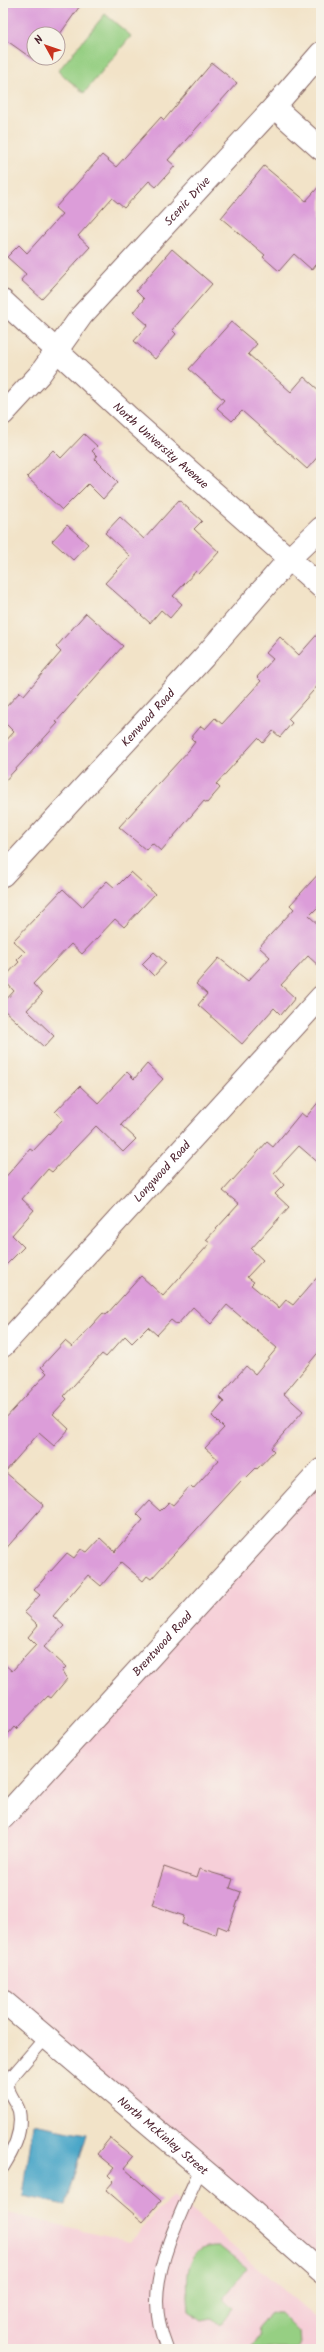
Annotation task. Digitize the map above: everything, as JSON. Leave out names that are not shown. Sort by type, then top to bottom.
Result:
[{"type":"street","name":"Scenic Drive","points":[[3,414],[40,374],[82,315],[274,107],[321,53]]},
{"type":"street","points":[[274,107],[321,149]]},
{"type":"street","name":"North University Avenue","points":[[3,301],[56,351],[321,587]]},
{"type":"street","name":"Kenwood Road","points":[[3,876],[204,657],[290,558],[321,528]]},
{"type":"street","name":"Longwood Road","points":[[3,1346],[321,997]]},
{"type":"street","name":"Brentwood Road","points":[[3,1818],[321,1470]]},
{"type":"street","name":"North McKinley Street","points":[[3,2001],[47,2036],[321,2272]]},
{"type":"lane","points":[[3,2167],[18,2139],[19,2112],[8,2088],[9,2080],[47,2036]]},
{"type":"lane","points":[[166,2349],[157,2311],[158,2286],[180,2213],[201,2168]]},
{"type":"shaded area","points":[[321,1470],[321,2272],[3,1998],[3,1818]]},
{"type":"shaded area","points":[[173,2195],[321,2322],[321,2349],[3,2349],[3,2212],[130,2241]]},
{"type":"green space","points":[[105,14],[131,36],[84,93],[58,71],[62,66],[66,66],[66,61]]},
{"type":"green space","points":[[219,2246],[247,2268],[225,2296],[225,2300],[233,2308],[220,2325],[212,2318],[202,2320],[189,2311],[188,2290],[189,2268],[192,2259],[198,2252],[207,2247]]},
{"type":"green space","points":[[271,2313],[280,2313],[299,2332],[300,2346],[297,2349],[251,2349],[260,2336],[258,2328]]},
{"type":"water","points":[[33,2124],[87,2134],[66,2205],[23,2196]]},
{"type":"building","points":[[3,3],[82,3],[66,26],[26,26],[26,54],[3,38]]},
{"type":"building","points":[[212,63],[237,83],[168,160],[175,166],[156,187],[149,181],[124,208],[112,198],[78,236],[90,247],[42,299],[21,280],[26,274],[7,257],[19,245],[27,253],[62,214],[55,208],[102,155],[116,167],[161,117],[164,120]]},
{"type":"building","points":[[264,166],[306,201],[321,184],[321,259],[312,270],[294,254],[279,271],[263,257],[265,255],[221,218]]},
{"type":"building","points":[[172,249],[212,284],[172,330],[176,334],[155,359],[134,341],[148,325],[133,312],[144,299],[136,291]]},
{"type":"building","points":[[231,322],[257,344],[248,354],[291,392],[304,377],[321,392],[321,453],[307,469],[242,411],[232,421],[217,408],[224,400],[189,369]]},
{"type":"building","points":[[84,434],[97,446],[92,451],[97,456],[95,459],[118,482],[103,499],[88,484],[62,510],[27,477],[53,450],[61,458]]},
{"type":"building","points":[[179,500],[202,521],[194,529],[219,552],[199,574],[196,571],[173,596],[182,604],[170,618],[161,610],[150,623],[105,583],[130,556],[105,533],[120,517],[144,539]]},
{"type":"building","points":[[67,525],[88,544],[73,560],[52,541]]},
{"type":"building","points":[[86,613],[123,646],[56,722],[58,723],[3,783],[3,744],[14,732],[3,721],[3,710],[20,692],[24,695],[61,652],[56,647]]},
{"type":"building","points":[[321,630],[321,682],[288,719],[292,723],[280,737],[273,731],[263,743],[258,738],[216,784],[220,788],[207,803],[204,801],[161,851],[152,843],[146,850],[119,827],[189,750],[195,742],[191,738],[201,726],[205,729],[215,718],[222,724],[261,681],[257,677],[273,659],[266,653],[280,637],[299,655]]},
{"type":"building","points":[[321,871],[321,904],[309,916],[321,927],[321,968],[308,956],[281,985],[295,998],[281,1015],[274,1008],[242,1044],[198,1005],[207,994],[196,984],[219,958],[248,981],[270,957],[259,947],[294,909],[290,905]]},
{"type":"building","points":[[131,872],[155,894],[124,927],[115,919],[82,954],[71,944],[33,984],[42,994],[27,1010],[54,1036],[44,1047],[3,1009],[3,1003],[14,991],[3,979],[19,962],[17,960],[25,952],[13,941],[63,889],[82,907],[107,881],[115,888]]},
{"type":"building","points":[[154,952],[166,963],[154,976],[142,964]]},
{"type":"building","points":[[147,1064],[163,1079],[121,1125],[136,1139],[123,1152],[96,1126],[52,1172],[48,1169],[22,1199],[34,1210],[12,1235],[24,1247],[3,1268],[3,1180],[30,1149],[33,1151],[63,1119],[55,1112],[80,1086],[98,1103],[127,1072],[134,1079]]},
{"type":"building","points":[[321,1099],[321,1165],[299,1146],[274,1173],[284,1185],[275,1194],[289,1207],[251,1249],[263,1260],[247,1277],[254,1282],[251,1285],[279,1308],[286,1300],[293,1305],[321,1273],[321,1349],[284,1394],[303,1411],[271,1448],[274,1451],[257,1469],[256,1468],[242,1482],[241,1481],[151,1579],[147,1576],[143,1581],[121,1562],[101,1586],[88,1575],[53,1616],[64,1626],[44,1647],[66,1667],[62,1671],[67,1679],[51,1698],[48,1696],[16,1729],[14,1727],[3,1740],[3,1663],[12,1671],[36,1645],[28,1637],[38,1625],[24,1612],[40,1595],[34,1590],[67,1553],[74,1558],[81,1549],[87,1552],[100,1538],[115,1552],[143,1520],[137,1514],[149,1501],[160,1511],[169,1502],[173,1505],[190,1486],[193,1489],[219,1460],[205,1448],[224,1428],[212,1416],[224,1402],[219,1397],[246,1366],[255,1374],[277,1348],[227,1305],[211,1324],[193,1307],[177,1325],[171,1320],[157,1335],[148,1327],[132,1343],[125,1336],[106,1357],[102,1354],[64,1396],[67,1399],[53,1414],[69,1429],[54,1446],[39,1433],[5,1472],[44,1505],[3,1552],[3,1421],[47,1373],[41,1367],[65,1341],[72,1347],[103,1313],[106,1315],[141,1276],[163,1296],[210,1243],[206,1240],[239,1204],[223,1191],[267,1142],[273,1147],[301,1113],[306,1117]]},
{"type":"building","points":[[164,1867],[196,1878],[199,1869],[233,1879],[230,1888],[241,1892],[228,1930],[218,1926],[216,1935],[182,1924],[184,1916],[152,1905]]},
{"type":"building","points":[[110,2138],[133,2157],[124,2168],[161,2201],[143,2222],[106,2190],[114,2181],[108,2175],[114,2168],[97,2154]]}]
